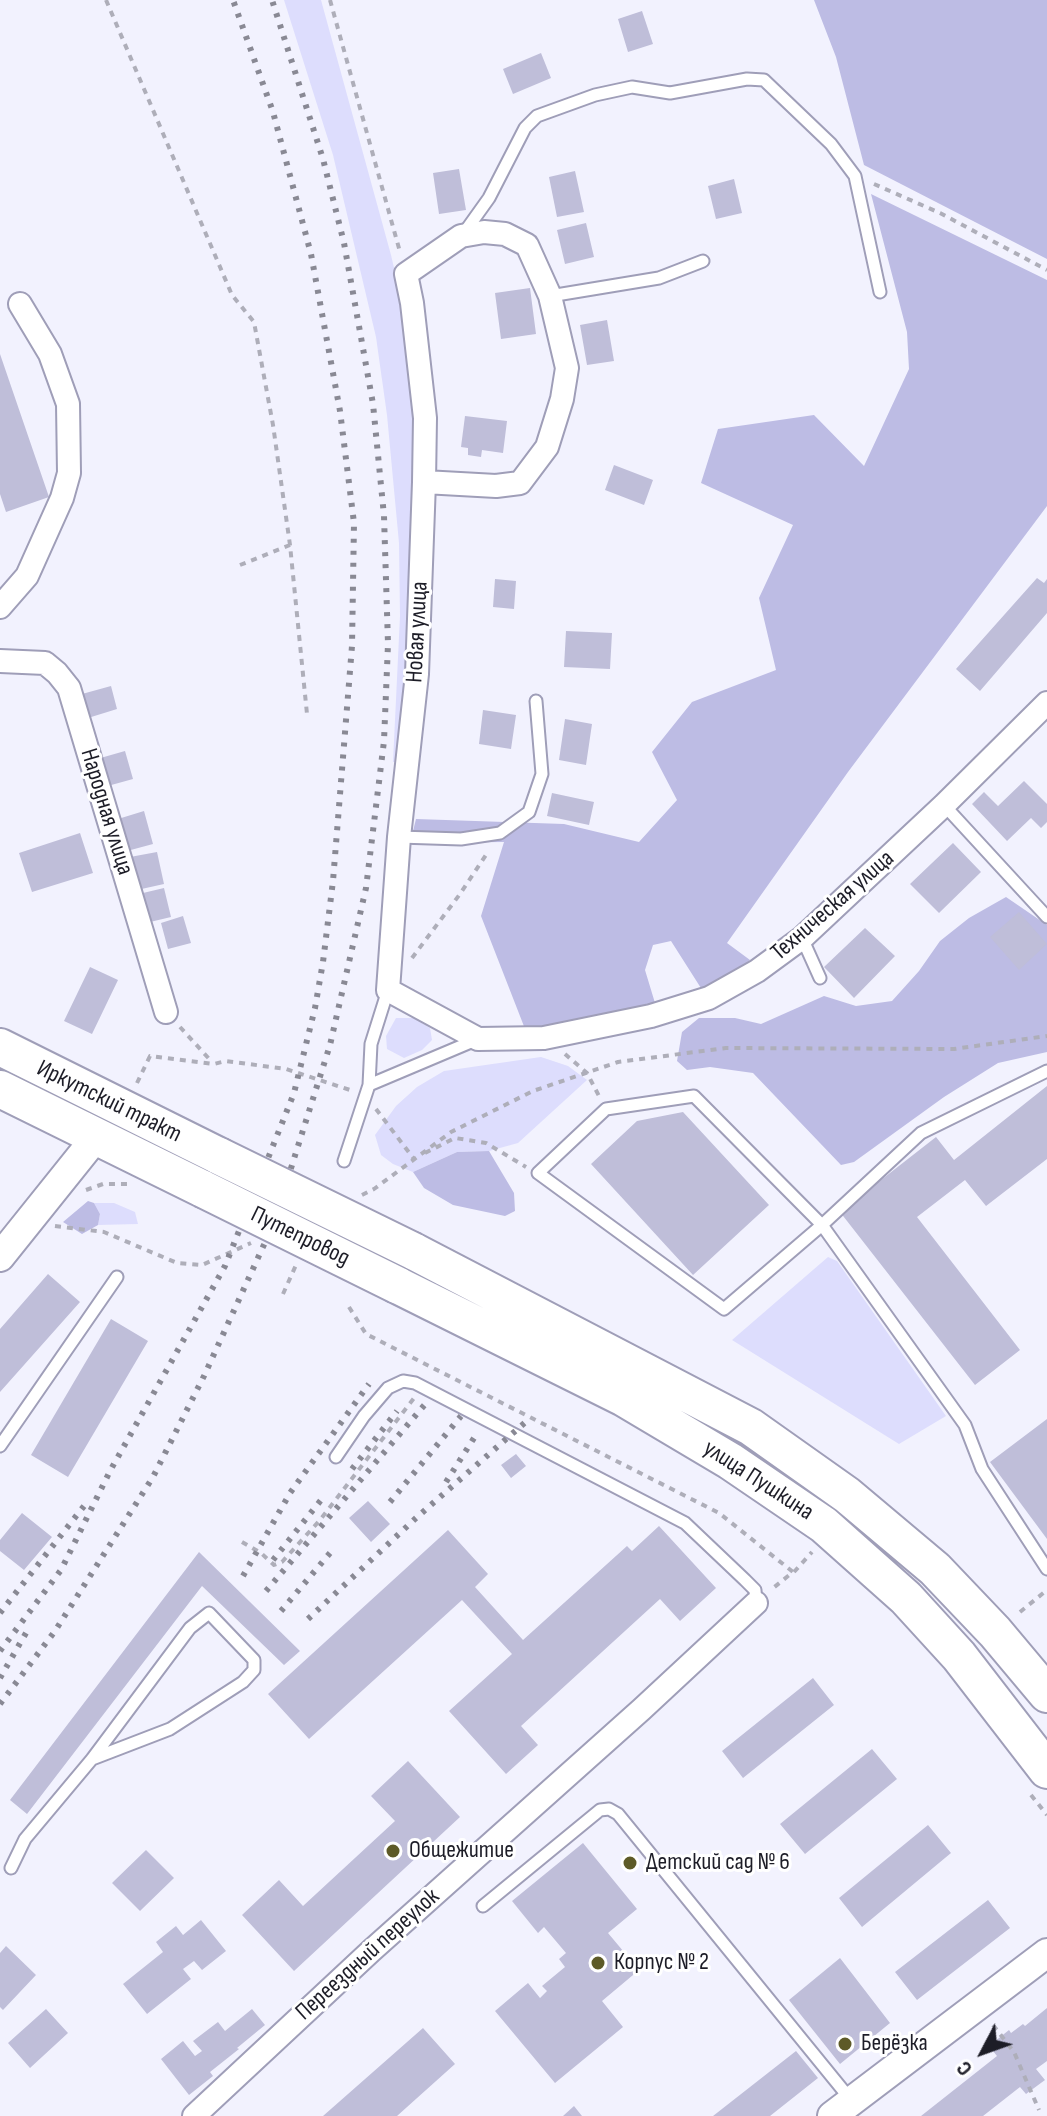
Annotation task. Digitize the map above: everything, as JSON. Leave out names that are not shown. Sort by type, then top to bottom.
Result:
[{"type":"main road","name":"Иркутский тракт","points":[[0,1047],[219,1156]]},
{"type":"main road","name":"Иркутский тракт","points":[[0,1089],[203,1189]]},
{"type":"main road","name":"Путепровод","points":[[219,1156],[413,1251]]},
{"type":"main road","name":"Путепровод","points":[[203,1189],[397,1285]]},
{"type":"main road","name":"улица Пушкина","points":[[413,1251],[751,1427],[847,1495],[935,1569],[995,1632],[1047,1694]]},
{"type":"main road","name":"улица Пушкина","points":[[397,1285],[624,1398],[730,1461],[824,1525],[906,1598],[959,1656],[1038,1781]]},
{"type":"street","points":[[406,274],[461,236],[484,232],[505,234],[527,245],[550,296],[567,368],[562,399],[547,447],[520,483],[496,486],[424,482]]},
{"type":"street","name":"Новая улица","points":[[388,990],[399,837],[417,674],[424,482],[425,418],[406,274]]},
{"type":"street","points":[[0,607],[27,576],[62,498],[69,473],[68,404],[50,354],[20,304]]},
{"type":"street","name":"Народная улица","points":[[0,661],[45,663],[69,688],[166,1012]]},
{"type":"street","name":"Техническая улица","points":[[478,1039],[544,1038],[651,1016],[709,998],[757,971],[802,938],[1047,703]]},
{"type":"street","points":[[388,990],[478,1039]]},
{"type":"street","points":[[0,1257],[97,1136]]},
{"type":"street","name":"Переездный переулок","points":[[194,2116],[371,1951],[756,1603]]},
{"type":"street","points":[[842,2108],[1047,1953]]},
{"type":"lane","points":[[461,236],[489,198],[525,128],[537,116],[595,95],[632,87],[670,93],[747,79],[764,80],[831,144],[855,176],[880,292]]},
{"type":"lane","points":[[550,296],[659,278],[703,261]]},
{"type":"lane","points":[[399,837],[461,839],[500,833],[529,812],[542,774],[536,701]]},
{"type":"lane","points":[[944,805],[1047,917]]},
{"type":"lane","points":[[802,938],[820,978]]},
{"type":"lane","points":[[344,1161],[368,1090],[371,1044],[388,990]]},
{"type":"lane","points":[[368,1090],[478,1039]]},
{"type":"lane","points":[[1047,1071],[921,1133],[822,1225],[724,1309],[538,1173],[606,1109],[694,1096],[822,1225],[965,1425],[982,1469],[1047,1569]]},
{"type":"lane","points":[[0,1446],[117,1277]]},
{"type":"lane","points":[[336,1457],[388,1388],[403,1381],[423,1387],[685,1523],[755,1590],[756,1603]]},
{"type":"lane","points":[[11,1868],[25,1839],[92,1759],[190,1628],[209,1613],[254,1660],[254,1670],[243,1682],[170,1729],[92,1759]]},
{"type":"lane","points":[[483,1906],[600,1810],[609,1809],[618,1814],[842,2108]]},
{"type":"path","points":[[106,0],[232,295],[254,322],[290,545],[307,714]]},
{"type":"path","points":[[330,0],[406,274]]},
{"type":"path","points":[[855,176],[940,213],[1047,270]]},
{"type":"path","points":[[240,565],[290,545]]},
{"type":"path","points":[[388,990],[460,894],[500,833]]},
{"type":"path","points":[[166,1012],[214,1064]]},
{"type":"path","points":[[361,1195],[374,1189],[451,1132],[533,1091],[618,1062],[726,1048],[954,1049],[1047,1036]]},
{"type":"path","points":[[544,1038],[587,1073],[606,1109]]},
{"type":"path","points":[[134,1089],[150,1056],[286,1069],[368,1090],[414,1159]]},
{"type":"path","points":[[414,1159],[455,1138],[486,1143],[538,1173]]},
{"type":"path","points":[[78,1194],[103,1184],[130,1184]]},
{"type":"path","points":[[26,1225],[104,1232],[177,1263],[202,1265],[255,1241]]},
{"type":"path","points":[[349,1307],[366,1334],[719,1513],[793,1572]]},
{"type":"path","points":[[242,1542],[274,1565],[282,1562],[320,1520],[423,1387]]},
{"type":"path","points":[[756,1603],[814,1550],[802,1542]]},
{"type":"path","points":[[1020,1612],[1047,1590]]},
{"type":"path","points":[[1038,1781],[1047,1815]]},
{"type":"path","points":[[976,2005],[1014,2052],[1039,2110]]},
{"type":"shaded area","points":[[284,0],[321,0],[402,302],[411,379],[416,481],[415,558],[400,762],[393,762],[400,616],[399,543],[376,337],[333,155]]},
{"type":"shaded area","points":[[814,0],[1047,0],[1047,259],[864,165],[836,57]]},
{"type":"shaded area","points":[[871,194],[1047,280],[1047,506],[848,772],[727,943],[750,960],[706,996],[671,941],[653,945],[645,970],[655,1003],[527,1034],[481,916],[504,842],[410,843],[416,819],[564,824],[639,842],[677,800],[652,752],[692,702],[776,670],[759,598],[793,525],[701,483],[718,429],[814,415],[864,466],[909,369],[907,332]]},
{"type":"shaded area","points":[[1006,897],[1047,925],[1047,1052],[998,1063],[944,1097],[854,1162],[841,1165],[753,1073],[710,1067],[687,1070],[677,1061],[682,1032],[699,1018],[735,1018],[761,1024],[824,996],[856,1006],[892,1001],[940,941],[969,918]]},
{"type":"shaded area","points":[[396,1018],[414,1018],[430,1028],[432,1040],[422,1050],[404,1058],[387,1049],[386,1036]]},
{"type":"shaded area","points":[[541,1057],[568,1066],[587,1080],[518,1143],[489,1151],[457,1152],[413,1172],[381,1155],[375,1135],[396,1106],[417,1087],[444,1071]]},
{"type":"shaded area","points":[[489,1151],[514,1193],[515,1211],[505,1216],[453,1205],[424,1188],[413,1172],[457,1152]]},
{"type":"shaded area","points":[[88,1201],[94,1203],[100,1214],[98,1225],[82,1234],[63,1222]]},
{"type":"shaded area","points":[[94,1203],[114,1203],[135,1212],[138,1224],[98,1225],[100,1214]]},
{"type":"shaded area","points":[[828,1257],[837,1261],[946,1416],[899,1444],[732,1340]]},
{"type":"building","points":[[642,11],[653,44],[628,52],[618,19]]},
{"type":"building","points":[[541,53],[551,78],[513,94],[503,69]]},
{"type":"building","points":[[459,169],[466,210],[439,214],[433,173]]},
{"type":"building","points":[[575,171],[584,212],[557,217],[549,177]]},
{"type":"building","points":[[734,179],[742,213],[716,219],[708,186]]},
{"type":"building","points":[[586,223],[594,257],[565,264],[557,230]]},
{"type":"building","points":[[530,288],[536,334],[501,339],[495,293]]},
{"type":"building","points":[[607,320],[614,361],[587,365],[580,325]]},
{"type":"building","points":[[0,354],[49,497],[6,512],[0,494]]},
{"type":"building","points":[[465,416],[507,421],[503,453],[482,450],[481,457],[468,455],[468,448],[461,447]]},
{"type":"building","points":[[614,465],[653,480],[644,505],[605,490]]},
{"type":"building","points":[[1037,578],[1044,583],[1047,579],[1047,613],[980,691],[956,669]]},
{"type":"building","points":[[495,579],[516,581],[514,609],[493,607]]},
{"type":"building","points":[[566,631],[612,633],[610,669],[564,667]]},
{"type":"building","points":[[111,686],[117,709],[88,718],[82,694]]},
{"type":"building","points":[[483,710],[516,715],[511,749],[479,744]]},
{"type":"building","points":[[565,719],[592,724],[586,765],[559,760]]},
{"type":"building","points":[[125,751],[133,779],[104,787],[97,759]]},
{"type":"building","points":[[1024,781],[1047,804],[1047,822],[1041,828],[1031,818],[1007,841],[972,804],[984,792],[998,806]]},
{"type":"building","points":[[552,793],[594,802],[589,825],[547,816]]},
{"type":"building","points":[[144,811],[153,844],[127,851],[118,819]]},
{"type":"building","points":[[80,833],[93,873],[32,892],[19,853]]},
{"type":"building","points":[[953,843],[981,872],[939,913],[910,884]]},
{"type":"building","points":[[157,852],[164,884],[137,890],[130,857]]},
{"type":"building","points":[[164,888],[171,917],[150,922],[143,893]]},
{"type":"building","points":[[1019,912],[1047,944],[1019,970],[990,937]]},
{"type":"building","points":[[183,916],[191,943],[168,949],[161,923]]},
{"type":"building","points":[[865,928],[895,956],[854,998],[824,967]]},
{"type":"building","points":[[90,967],[118,980],[92,1034],[64,1021]]},
{"type":"building","points":[[1047,1086],[1047,1159],[986,1206],[965,1180],[917,1217],[1020,1350],[975,1385],[840,1212],[936,1137],[954,1160]]},
{"type":"building","points":[[683,1112],[769,1205],[693,1275],[591,1164],[637,1121]]},
{"type":"building","points":[[48,1274],[80,1302],[0,1392],[0,1329]]},
{"type":"building","points":[[111,1319],[148,1341],[68,1477],[31,1455]]},
{"type":"building","points":[[1047,1419],[1047,1539],[990,1462]]},
{"type":"building","points":[[516,1454],[526,1466],[511,1478],[501,1465]]},
{"type":"building","points":[[368,1501],[390,1524],[371,1542],[349,1518]]},
{"type":"building","points":[[22,1513],[52,1537],[24,1570],[0,1551],[0,1540]]},
{"type":"building","points":[[659,1526],[716,1588],[680,1621],[660,1599],[521,1726],[538,1745],[506,1774],[449,1711],[512,1654],[462,1600],[309,1739],[268,1694],[448,1530],[488,1574],[475,1587],[523,1640],[627,1546],[632,1551]]},
{"type":"building","points":[[199,1552],[300,1651],[284,1665],[202,1586],[27,1814],[10,1800]]},
{"type":"building","points":[[813,1678],[834,1705],[743,1778],[722,1751]]},
{"type":"building","points":[[872,1749],[897,1779],[805,1854],[780,1824]]},
{"type":"building","name":"Общежитие","points":[[408,1761],[460,1817],[294,1971],[242,1915],[279,1880],[303,1906],[395,1821],[371,1796]]},
{"type":"building","points":[[928,1825],[951,1853],[862,1927],[839,1898]]},
{"type":"building","name":"Корпус № 2","points":[[583,1843],[637,1909],[608,1933],[639,1970],[602,2001],[623,2027],[555,2083],[495,2011],[528,1983],[540,1998],[547,1991],[542,1986],[565,1967],[559,1959],[566,1953],[544,1927],[538,1933],[512,1901]]},
{"type":"building","points":[[146,1850],[174,1878],[140,1911],[112,1883]]},
{"type":"building","points":[[988,1900],[1010,1928],[917,2000],[895,1972]]},
{"type":"building","points":[[201,1920],[226,1951],[202,1970],[194,1961],[183,1969],[191,1979],[147,2014],[123,1984],[163,1952],[156,1942],[176,1926],[183,1935]]},
{"type":"building","points":[[6,1946],[36,1975],[3,2010],[0,2007],[0,1953]]},
{"type":"building","points":[[840,1958],[890,2023],[840,2064],[789,2000]]},
{"type":"building","points":[[1047,2008],[1047,2061],[1036,2069],[1045,2080],[1026,2094],[1020,2087],[983,2116],[921,2116],[997,2056],[989,2046],[1009,2030],[1011,2033],[1023,2024],[1025,2026]]},
{"type":"building","points":[[46,2009],[68,2033],[30,2068],[8,2043]]},
{"type":"building","points":[[252,2009],[265,2025],[210,2072],[213,2076],[189,2095],[161,2059],[183,2041],[195,2056],[202,2051],[193,2041],[218,2022],[225,2031]]},
{"type":"building","points":[[423,2028],[455,2064],[397,2116],[323,2116]]},
{"type":"building","points":[[796,2051],[818,2078],[770,2116],[713,2116]]},
{"type":"building","points":[[574,2106],[582,2116],[563,2116]]},
{"type":"railway","points":[[0,1651],[61,1570],[110,1471],[225,1266],[294,1093],[323,962],[333,881],[352,646],[354,523],[340,411],[311,254],[273,112],[233,0]]},
{"type":"railway","points":[[0,1704],[55,1631],[153,1477],[204,1376],[273,1225],[330,1045],[366,888],[384,741],[388,644],[384,516],[373,404],[344,243],[323,159],[272,0]]},
{"type":"railway","points":[[243,1576],[290,1493],[369,1384]]},
{"type":"railway","points":[[266,1591],[427,1402]]},
{"type":"railway","points":[[352,1469],[397,1411]]},
{"type":"railway","points":[[390,1502],[461,1416]]},
{"type":"railway","points":[[308,1619],[416,1518],[529,1419]]},
{"type":"railway","points":[[446,1482],[474,1438]]},
{"type":"railway","points":[[273,1560],[321,1500]]},
{"type":"railway","points":[[0,1613],[84,1506]]},
{"type":"railway","points":[[281,1611],[330,1553]]},
{"type":"railway","points":[[0,1678],[30,1626]]},
{"type":"place","name":"Общежитие","points":[[393,1851]]},
{"type":"place","name":"Детский сад № 6","points":[[630,1863]]},
{"type":"place","name":"Корпус № 2","points":[[598,1963]]},
{"type":"place","name":"Берёзка","points":[[845,2044]]}]
